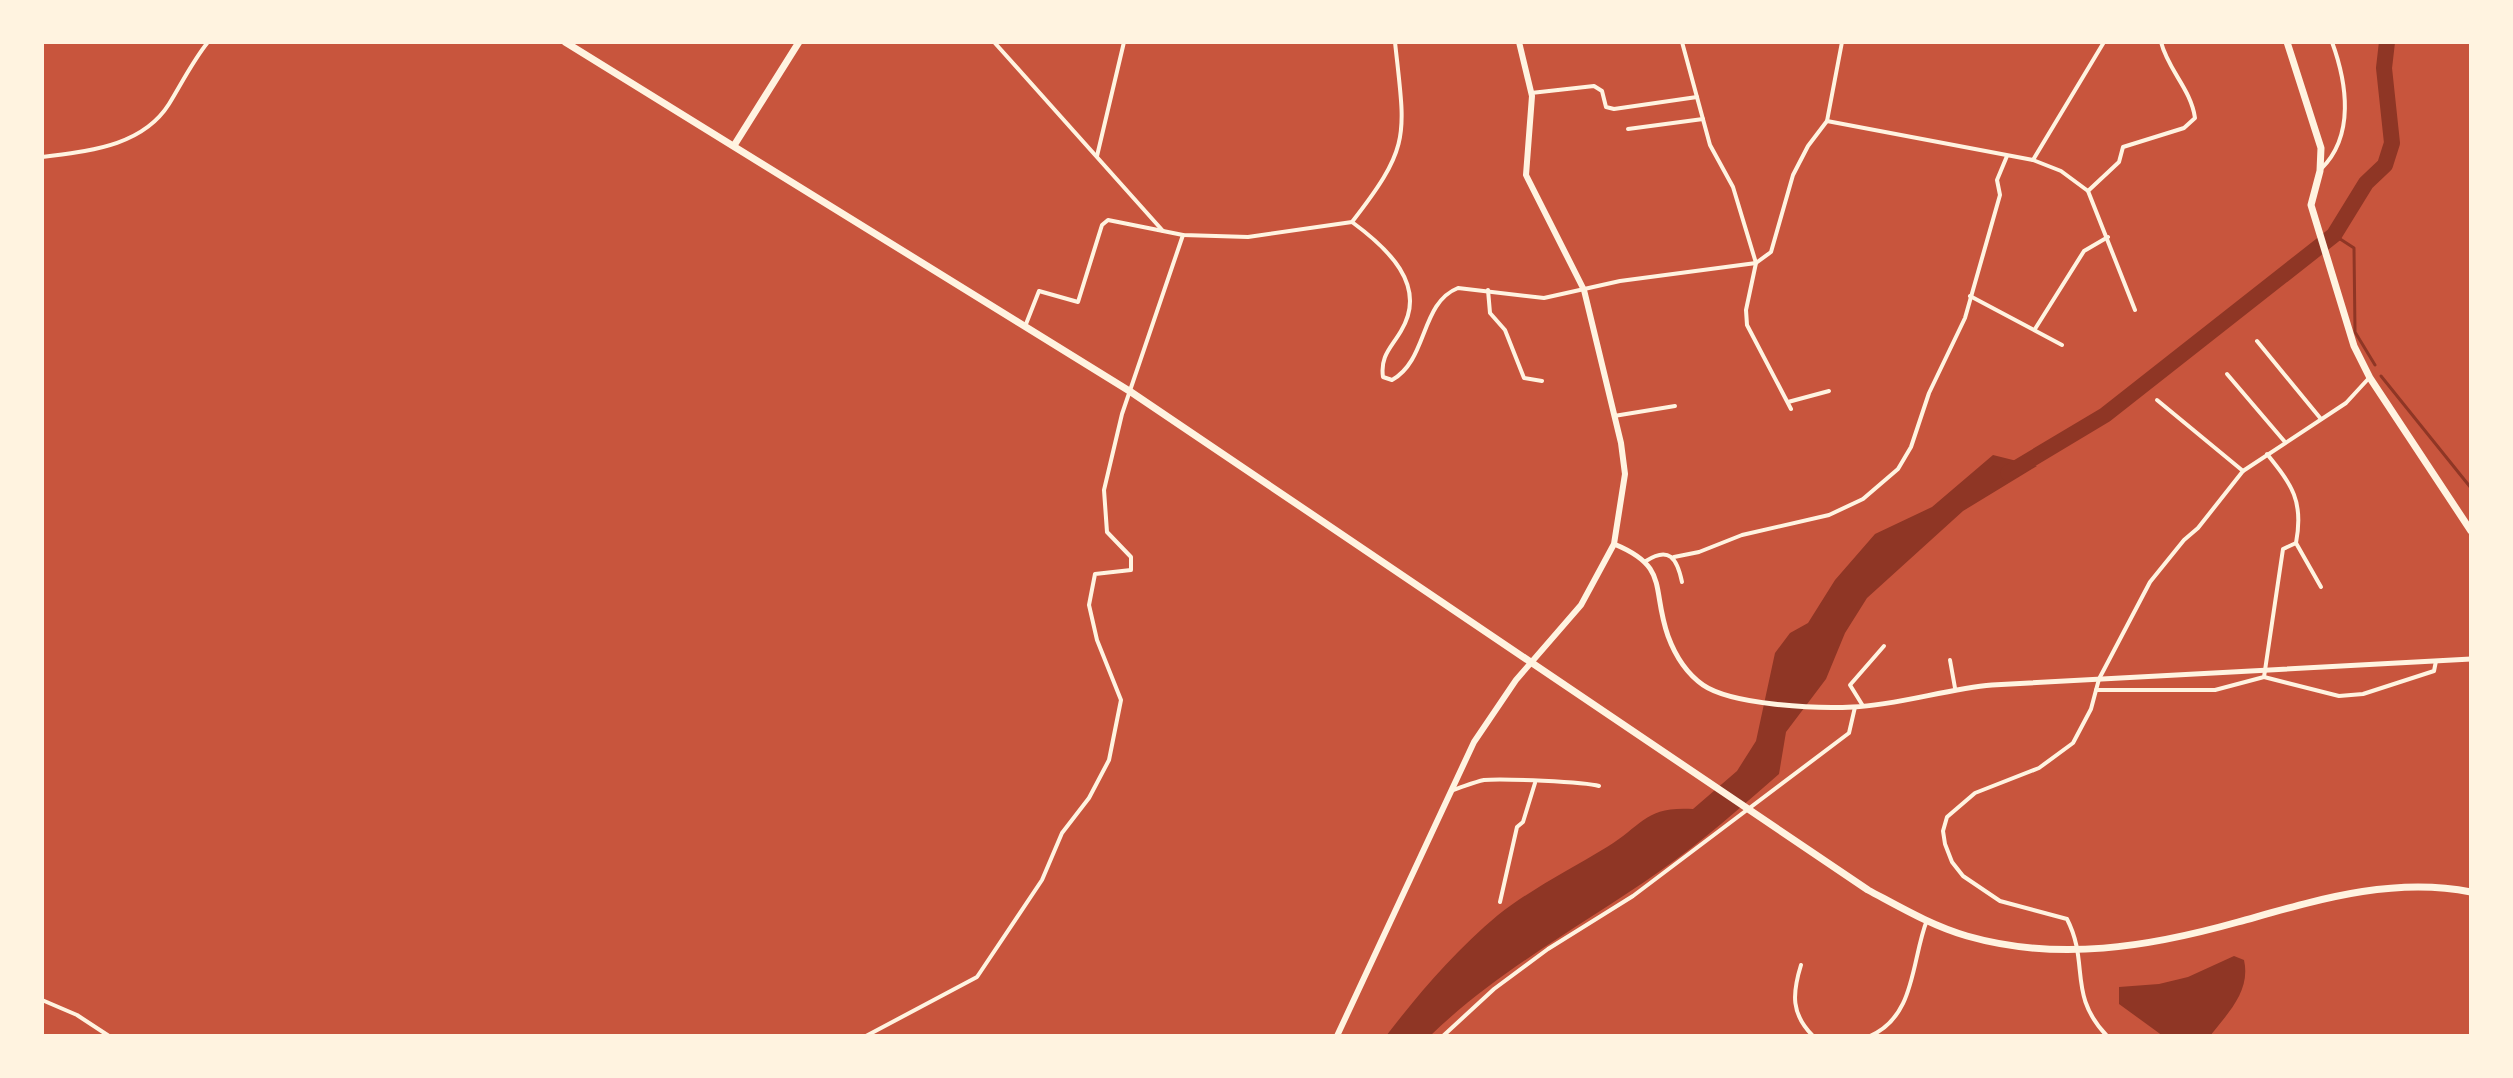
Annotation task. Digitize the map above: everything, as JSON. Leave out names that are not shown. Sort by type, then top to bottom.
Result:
[{"type":"main road","points":[[565,42],[1026,324],[1868,890],[1927,920],[1967,936],[2043,950],[2079,952],[2168,940],[2321,898],[2374,889],[2426,886],[2471,892]]},
{"type":"main road","points":[[735,144],[799,42]]},
{"type":"main road","points":[[1337,1036],[1474,742],[1516,680],[1581,605],[1614,544],[1625,474],[1584,290],[1526,175],[1531,93],[1519,42]]},
{"type":"main road","points":[[2287,42],[2321,148],[2320,171],[2311,205],[2354,346],[2370,378],[2471,531]]},
{"type":"street","points":[[42,157],[98,149],[146,130],[168,106],[185,72],[208,42]]},
{"type":"street","points":[[994,42],[1164,231]]},
{"type":"street","points":[[1097,156],[1124,42]]},
{"type":"street","points":[[1026,324],[1039,291],[1078,302],[1102,225],[1108,220],[1183,235],[1248,237],[1352,222],[1384,181],[1403,138],[1395,42]]},
{"type":"street","points":[[1682,42],[1710,145],[1733,187],[1756,263],[1746,310],[1747,325],[1791,409]]},
{"type":"street","points":[[1352,222],[1392,257],[1405,275],[1410,298],[1402,329],[1384,354],[1383,377],[1392,380],[1405,373],[1437,303],[1446,293],[1458,288],[1544,298],[1620,281],[1756,263],[1771,252],[1793,175],[1808,146],[1827,121],[1842,42]]},
{"type":"street","points":[[2033,160],[2104,42]]},
{"type":"street","points":[[2088,191],[2119,162],[2123,147],[2184,128],[2195,118],[2193,101],[2166,62],[2161,42]]},
{"type":"street","points":[[2320,171],[2339,147],[2344,119],[2345,93],[2332,42]]},
{"type":"street","points":[[1531,93],[1594,86],[1602,91],[1609,109],[1697,97]]},
{"type":"street","points":[[1628,129],[1703,119]]},
{"type":"street","points":[[1827,121],[2033,160],[2061,171],[2088,191],[2135,310]]},
{"type":"street","points":[[1646,561],[1658,553],[1674,557],[1699,552],[1742,535],[1829,515],[1863,499],[1898,469],[1916,436],[1929,393],[1965,318],[2000,195],[1997,180],[2007,156]]},
{"type":"street","points":[[866,1036],[977,977],[1042,880],[1062,833],[1089,798],[1109,760],[1121,700],[1097,640],[1089,605],[1095,574],[1131,570],[1131,557],[1107,532],[1104,490],[1119,426],[1183,235]]},
{"type":"street","points":[[2035,329],[2084,251],[2108,237]]},
{"type":"street","points":[[1488,290],[1490,313],[1505,330],[1524,378],[1542,381]]},
{"type":"street","points":[[1970,296],[2062,345]]},
{"type":"street","points":[[2257,341],[2321,419]]},
{"type":"street","points":[[2227,374],[2286,443]]},
{"type":"street","points":[[2107,1036],[2093,1021],[2083,1003],[2079,952],[2067,919],[2000,901],[1963,876],[1952,862],[1943,831],[1958,805],[1975,793],[2061,755],[2084,726],[2099,679],[2150,582],[2243,471],[2346,403],[2370,378]]},
{"type":"street","points":[[1788,402],[1829,391]]},
{"type":"street","points":[[2157,400],[2243,471]]},
{"type":"street","points":[[1614,416],[1675,406]]},
{"type":"street","points":[[2267,454],[2295,489],[2296,543],[2321,587]]},
{"type":"street","points":[[2263,674],[2283,549],[2296,543]]},
{"type":"street","points":[[1614,544],[1651,566],[1667,633],[1676,655],[1691,676],[1725,695],[1759,700],[1830,707],[1859,706],[1955,688],[2099,679],[2263,674],[2471,659]]},
{"type":"street","points":[[1674,557],[1682,582]]},
{"type":"street","points":[[1443,1036],[1515,973],[1645,888],[1849,733],[1859,706],[1850,685],[1884,646]]},
{"type":"street","points":[[1950,660],[1955,688]]},
{"type":"street","points":[[2095,690],[2215,690],[2263,674],[2339,696],[2363,694],[2434,671],[2436,661]]},
{"type":"street","points":[[1451,791],[1484,780],[1535,783],[1583,781],[1599,786]]},
{"type":"street","points":[[1500,902],[1517,827],[1523,822],[1535,783]]},
{"type":"street","points":[[1870,1036],[1903,1007],[1927,920]]},
{"type":"street","points":[[1801,965],[1794,1005],[1797,1017],[1813,1036]]},
{"type":"street","points":[[42,1000],[77,1015],[109,1036]]},
{"type":"shaded area","points":[[1993,455],[2037,466],[1963,511],[1867,598],[1845,633],[1826,679],[1786,732],[1779,774],[1676,860],[1513,969],[1430,1036],[1386,1036],[1439,972],[1498,915],[1654,814],[1693,809],[1737,771],[1756,741],[1775,653],[1790,633],[1808,623],[1835,580],[1875,534],[1932,507]]},
{"type":"shaded area","points":[[2234,956],[2244,960],[2241,992],[2210,1036],[2163,1036],[2119,1004],[2119,987],[2159,984],[2188,977]]},
{"type":"waterway","points":[[2008,473],[2105,415],[2334,235],[2366,183],[2385,165],[2392,143],[2384,68],[2387,42]]},
{"type":"waterway","points":[[2334,235],[2354,248],[2355,332],[2375,365]]},
{"type":"waterway","points":[[2381,376],[2471,488]]}]
